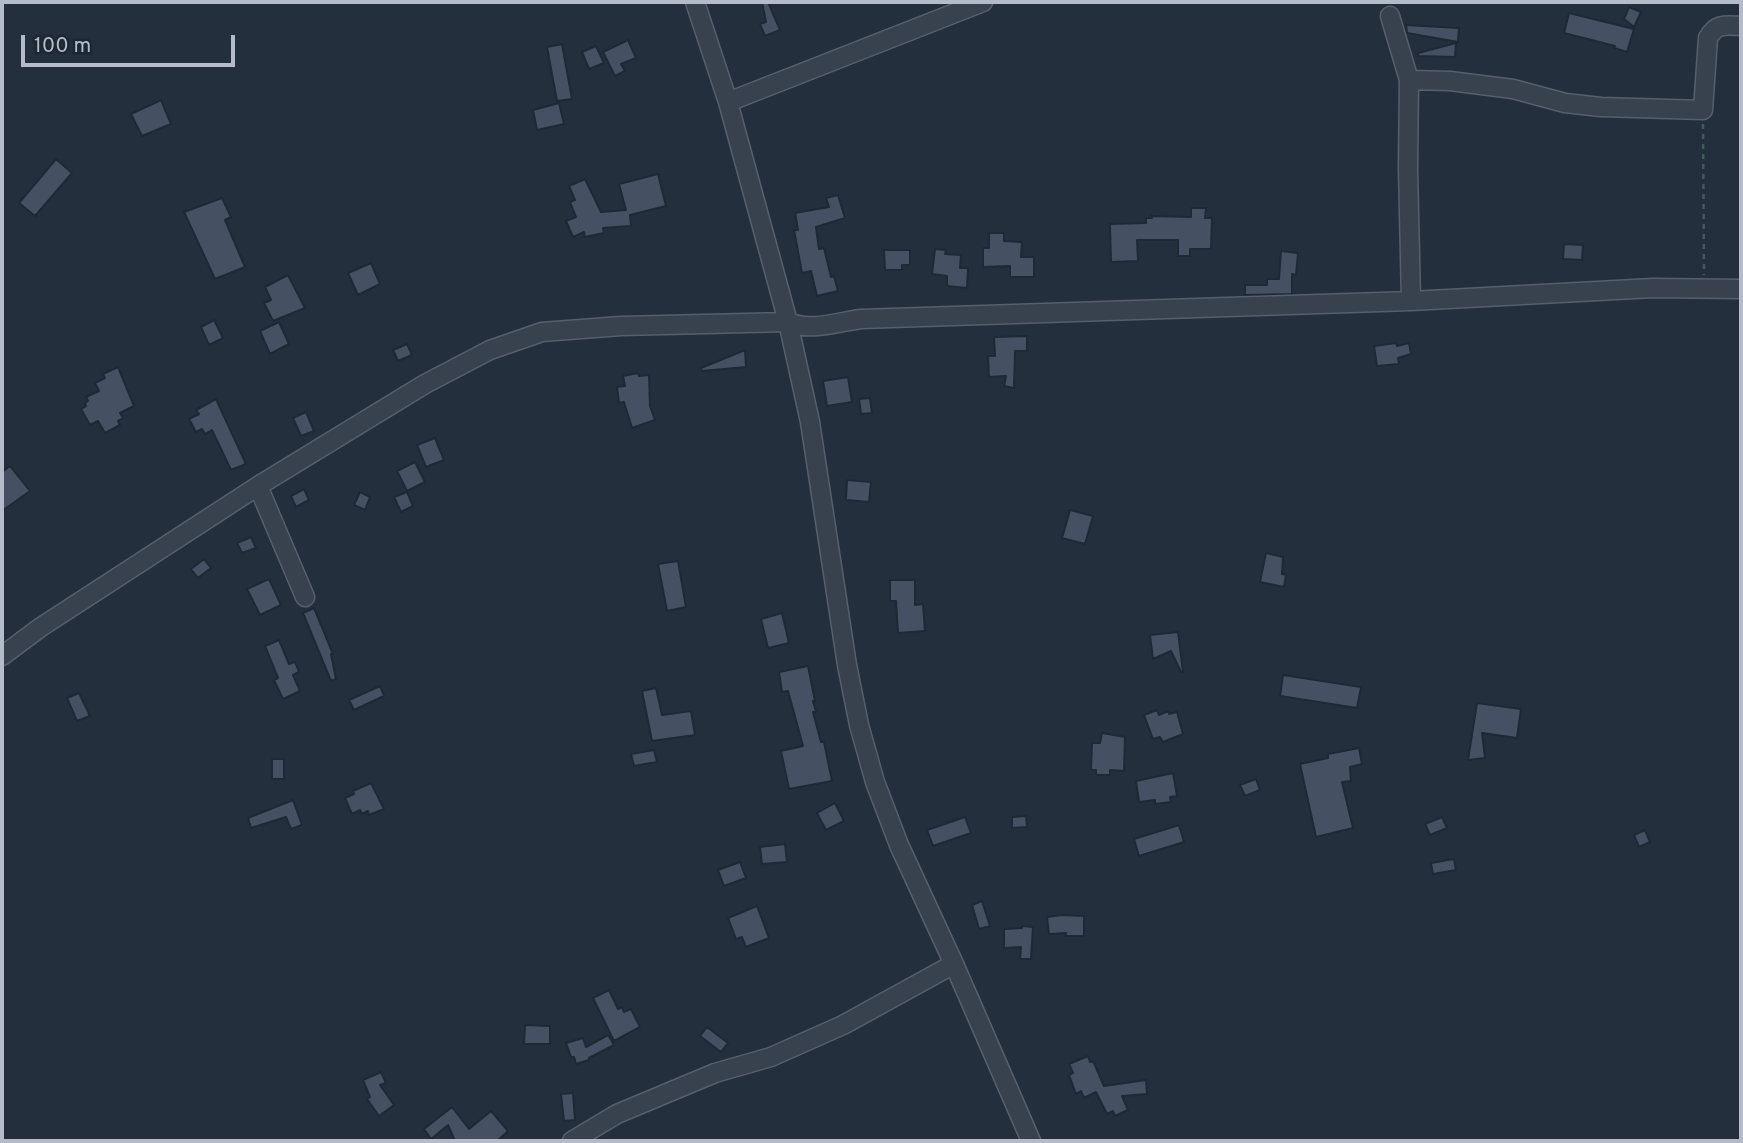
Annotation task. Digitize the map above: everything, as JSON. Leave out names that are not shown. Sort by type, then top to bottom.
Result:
[{"type":"street","points":[[695,2],[728,102],[788,322],[812,435],[829,537],[838,617],[859,725],[875,782],[899,845],[1031,1141]]},
{"type":"street","points":[[728,102],[983,2]]},
{"type":"street","points":[[1390,16],[1409,80],[1411,301]]},
{"type":"street","points":[[1409,80],[1450,81],[1513,89],[1565,103],[1601,107],[1703,110],[1712,30],[1721,24],[1741,26]]},
{"type":"street","points":[[2,656],[41,627],[258,486],[446,372],[516,340],[542,332],[621,326],[788,322],[814,327],[861,319],[1411,301],[1653,288],[1741,289]]},
{"type":"street","points":[[258,486],[305,597]]},
{"type":"street","points":[[572,1141],[617,1114],[715,1073],[771,1057],[842,1025],[954,964]]},
{"type":"path","points":[[1703,110],[1704,289]]},
{"type":"building","points":[[762,2],[768,2],[780,30],[765,36],[760,24],[766,22]]},
{"type":"building","points":[[1629,7],[1641,12],[1634,27],[1624,19]]},
{"type":"building","points":[[1569,13],[1634,29],[1627,52],[1614,48],[1615,46],[1564,33]]},
{"type":"building","points":[[1406,25],[1459,28],[1458,42],[1407,33]]},
{"type":"building","points":[[628,40],[636,58],[621,64],[625,71],[615,76],[603,52]]},
{"type":"building","points":[[1456,43],[1455,57],[1418,56],[1418,53]]},
{"type":"building","points":[[562,44],[572,99],[557,101],[547,47]]},
{"type":"building","points":[[596,46],[604,63],[589,69],[582,52]]},
{"type":"building","points":[[161,100],[171,124],[142,136],[131,114]]},
{"type":"building","points":[[559,103],[564,124],[537,130],[533,110]]},
{"type":"building","points":[[56,159],[72,173],[35,216],[19,203]]},
{"type":"building","points":[[658,174],[666,206],[630,215],[631,226],[603,228],[604,233],[585,237],[584,232],[573,237],[566,221],[576,217],[570,202],[575,200],[569,186],[585,179],[601,212],[626,210],[619,184]]},
{"type":"building","points":[[838,195],[845,218],[816,227],[819,249],[824,248],[831,277],[834,276],[838,291],[817,296],[811,271],[802,273],[794,230],[798,230],[795,213],[829,207],[826,198]]},
{"type":"building","points":[[222,198],[231,217],[225,220],[245,267],[215,279],[184,212]]},
{"type":"building","points":[[1191,208],[1206,208],[1205,218],[1212,218],[1211,249],[1190,249],[1190,256],[1178,256],[1178,240],[1137,240],[1138,261],[1111,262],[1110,224],[1146,223],[1146,218],[1152,218],[1151,216],[1191,217]]},
{"type":"building","points":[[989,233],[1004,233],[1004,241],[1022,242],[1021,257],[1034,257],[1034,277],[1010,277],[1010,266],[983,267],[983,248],[989,248]]},
{"type":"building","points":[[1564,244],[1583,245],[1582,260],[1563,259]]},
{"type":"building","points":[[935,249],[946,250],[945,254],[961,255],[960,268],[968,268],[967,288],[947,286],[947,276],[932,274]]},
{"type":"building","points":[[884,250],[910,250],[910,265],[902,265],[902,270],[885,270]]},
{"type":"building","points":[[1281,251],[1298,253],[1296,275],[1292,274],[1292,294],[1245,295],[1245,285],[1267,285],[1267,279],[1279,279]]},
{"type":"building","points":[[371,263],[380,284],[358,295],[348,273]]},
{"type":"building","points":[[288,275],[305,308],[273,321],[264,303],[271,300],[265,287]]},
{"type":"building","points":[[214,320],[223,338],[209,345],[201,327]]},
{"type":"building","points":[[279,322],[289,344],[270,354],[260,331]]},
{"type":"building","points":[[1027,336],[1027,351],[1015,351],[1014,388],[1004,386],[1006,376],[989,377],[988,356],[995,356],[994,337]]},
{"type":"building","points":[[1396,343],[1397,346],[1409,343],[1411,354],[1398,358],[1399,364],[1377,366],[1374,346]]},
{"type":"building","points":[[407,344],[412,355],[398,361],[393,350]]},
{"type":"building","points":[[745,350],[746,367],[702,371],[701,368]]},
{"type":"building","points":[[118,367],[134,406],[120,413],[123,418],[118,421],[120,425],[105,433],[98,421],[90,425],[81,409],[86,406],[86,397],[99,391],[95,383],[105,378],[103,374]]},
{"type":"building","points":[[638,373],[639,376],[649,375],[650,406],[655,420],[632,428],[624,402],[619,403],[617,387],[625,386],[623,376]]},
{"type":"building","points":[[848,377],[852,402],[827,406],[823,381]]},
{"type":"building","points":[[870,398],[872,413],[861,414],[859,399]]},
{"type":"building","points":[[216,399],[246,464],[231,470],[212,430],[205,434],[202,429],[196,432],[189,419],[199,414],[196,410]]},
{"type":"building","points":[[306,412],[314,431],[301,436],[293,418]]},
{"type":"building","points":[[435,438],[444,460],[426,467],[417,445]]},
{"type":"building","points":[[415,462],[425,482],[407,491],[397,471]]},
{"type":"building","points":[[10,466],[30,491],[2,511],[2,472]]},
{"type":"building","points":[[847,480],[871,482],[869,502],[846,500]]},
{"type":"building","points":[[304,489],[309,500],[296,507],[291,496]]},
{"type":"building","points":[[360,492],[370,497],[365,510],[354,505]]},
{"type":"building","points":[[407,492],[413,506],[401,512],[394,497]]},
{"type":"building","points":[[1070,510],[1093,516],[1085,544],[1062,538]]},
{"type":"building","points":[[251,537],[256,548],[242,553],[237,543]]},
{"type":"building","points":[[1266,553],[1283,557],[1282,574],[1286,575],[1284,587],[1260,582]]},
{"type":"building","points":[[204,559],[211,568],[198,578],[191,569]]},
{"type":"building","points":[[678,561],[686,607],[667,611],[658,564]]},
{"type":"building","points":[[269,579],[281,605],[260,615],[247,589]]},
{"type":"building","points":[[890,580],[915,580],[915,605],[923,604],[925,631],[898,633],[896,601],[890,601]]},
{"type":"building","points":[[314,608],[333,654],[336,679],[331,681],[303,613]]},
{"type":"building","points":[[782,613],[789,643],[768,648],[761,619]]},
{"type":"building","points":[[1178,632],[1183,672],[1171,651],[1153,659],[1150,635]]},
{"type":"building","points":[[279,640],[289,664],[295,662],[299,672],[293,675],[300,691],[283,699],[274,680],[278,678],[265,646]]},
{"type":"building","points":[[808,666],[815,701],[816,712],[813,712],[821,742],[824,742],[832,781],[789,789],[781,751],[803,746],[788,691],[782,692],[779,672]]},
{"type":"building","points":[[1283,675],[1361,687],[1357,708],[1280,696]]},
{"type":"building","points":[[380,686],[384,696],[354,710],[349,700]]},
{"type":"building","points":[[656,688],[662,715],[691,711],[695,735],[652,741],[642,691]]},
{"type":"building","points":[[79,693],[90,716],[77,721],[67,698]]},
{"type":"building","points":[[1477,703],[1521,709],[1517,738],[1482,733],[1485,758],[1468,760]]},
{"type":"building","points":[[1157,710],[1159,715],[1168,711],[1169,714],[1177,712],[1183,734],[1163,742],[1160,737],[1153,739],[1144,715]]},
{"type":"building","points":[[1102,733],[1125,737],[1124,771],[1110,770],[1110,775],[1096,775],[1096,770],[1091,770],[1092,743],[1100,743]]},
{"type":"building","points":[[1359,748],[1362,764],[1350,767],[1351,781],[1342,782],[1353,828],[1316,837],[1300,764],[1328,758],[1328,754]]},
{"type":"building","points":[[654,750],[657,762],[634,766],[631,754]]},
{"type":"building","points":[[272,759],[284,759],[284,779],[272,779]]},
{"type":"building","points":[[1173,773],[1177,796],[1170,797],[1171,802],[1139,802],[1136,781]]},
{"type":"building","points":[[1256,779],[1260,790],[1245,796],[1240,785]]},
{"type":"building","points":[[371,783],[384,809],[369,815],[368,811],[362,814],[360,810],[352,814],[345,798]]},
{"type":"building","points":[[293,800],[302,825],[291,829],[286,817],[251,828],[248,818]]},
{"type":"building","points":[[835,803],[844,821],[826,830],[817,813]]},
{"type":"building","points":[[1026,816],[1027,827],[1012,828],[1012,817]]},
{"type":"building","points":[[965,817],[971,833],[933,846],[927,830]]},
{"type":"building","points":[[1442,817],[1447,828],[1430,835],[1425,824]]},
{"type":"building","points":[[1179,825],[1184,842],[1139,856],[1134,839]]},
{"type":"building","points":[[1645,830],[1650,842],[1639,847],[1634,835]]},
{"type":"building","points":[[785,844],[787,862],[762,864],[760,847]]},
{"type":"building","points":[[1454,859],[1456,870],[1433,874],[1431,863]]},
{"type":"building","points":[[740,862],[746,878],[724,886],[718,870]]},
{"type":"building","points":[[982,901],[990,926],[979,929],[972,905]]},
{"type":"building","points":[[757,906],[769,938],[746,947],[742,937],[736,939],[728,918]]},
{"type":"building","points":[[1084,916],[1084,936],[1049,934],[1047,917]]},
{"type":"building","points":[[1033,927],[1031,959],[1020,959],[1021,947],[1004,948],[1004,929]]},
{"type":"building","points":[[609,990],[618,1009],[622,1007],[624,1012],[631,1009],[640,1027],[614,1041],[593,998]]},
{"type":"building","points":[[525,1025],[550,1026],[550,1044],[524,1044]]},
{"type":"building","points":[[707,1027],[728,1043],[721,1052],[700,1036]]},
{"type":"building","points":[[608,1035],[614,1045],[589,1060],[576,1064],[566,1043],[583,1038],[586,1047]]},
{"type":"building","points":[[1088,1056],[1104,1086],[1146,1080],[1147,1094],[1122,1096],[1128,1110],[1115,1116],[1113,1111],[1107,1114],[1096,1092],[1084,1098],[1081,1091],[1076,1094],[1069,1075],[1073,1073],[1069,1064]]},
{"type":"building","points":[[381,1072],[386,1083],[380,1085],[394,1105],[379,1116],[367,1099],[370,1097],[363,1080]]},
{"type":"building","points":[[573,1093],[575,1120],[564,1121],[561,1094]]},
{"type":"building","points":[[452,1107],[469,1129],[491,1111],[508,1131],[497,1141],[455,1141],[448,1125],[431,1139],[424,1129]]}]
